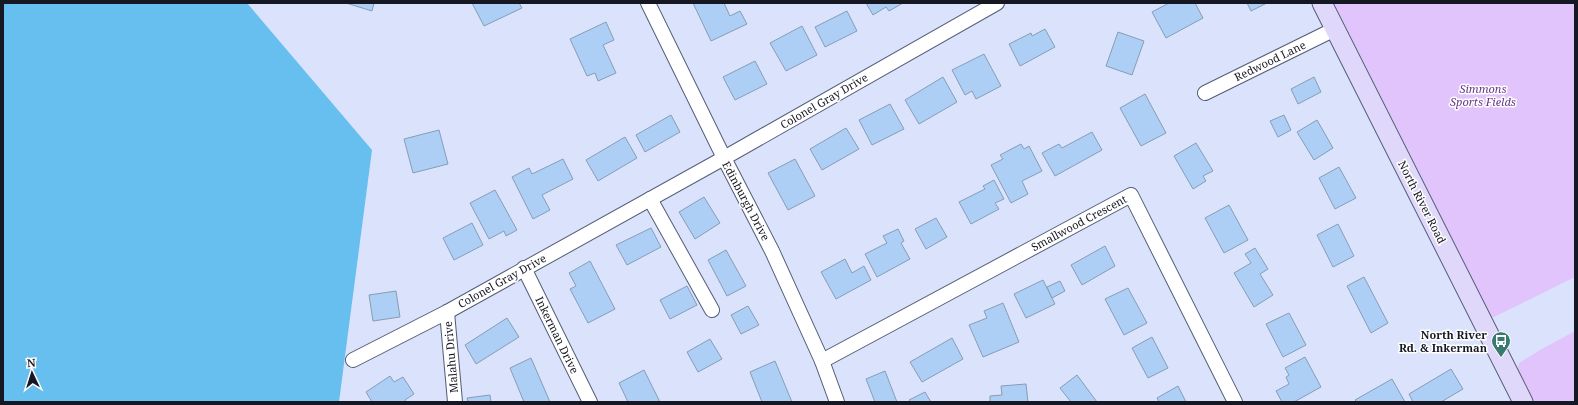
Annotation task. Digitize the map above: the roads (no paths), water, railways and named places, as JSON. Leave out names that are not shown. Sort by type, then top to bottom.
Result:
[{"type":"main road","name":"North River Road","points":[[1322,3],[1523,402]]},
{"type":"street","name":"Edinburgh Drive","points":[[648,3],[724,158],[772,250],[822,361],[837,402]]},
{"type":"street","name":"Colonel Gray Drive","points":[[353,360],[447,312],[724,158],[997,3]]},
{"type":"street","name":"Redwood Lane","points":[[1205,93],[1334,29]]},
{"type":"street","name":"Smallwood Crescent","points":[[822,361],[1131,195],[1235,402]]},
{"type":"street","points":[[650,199],[712,310]]},
{"type":"street","name":"Inkerman Drive","points":[[524,268],[590,402]]},
{"type":"street","name":"Malahu Drive","points":[[447,312],[455,402]]},
{"type":"water","points":[[3,3],[247,3],[372,150],[339,402],[3,402]]},
{"type":"place","name":"North River Rd. & Inkerman","points":[[1501,358]]},
{"type":"park label","name":"Simmons Sports Fields","points":[[1483,95]]}]
